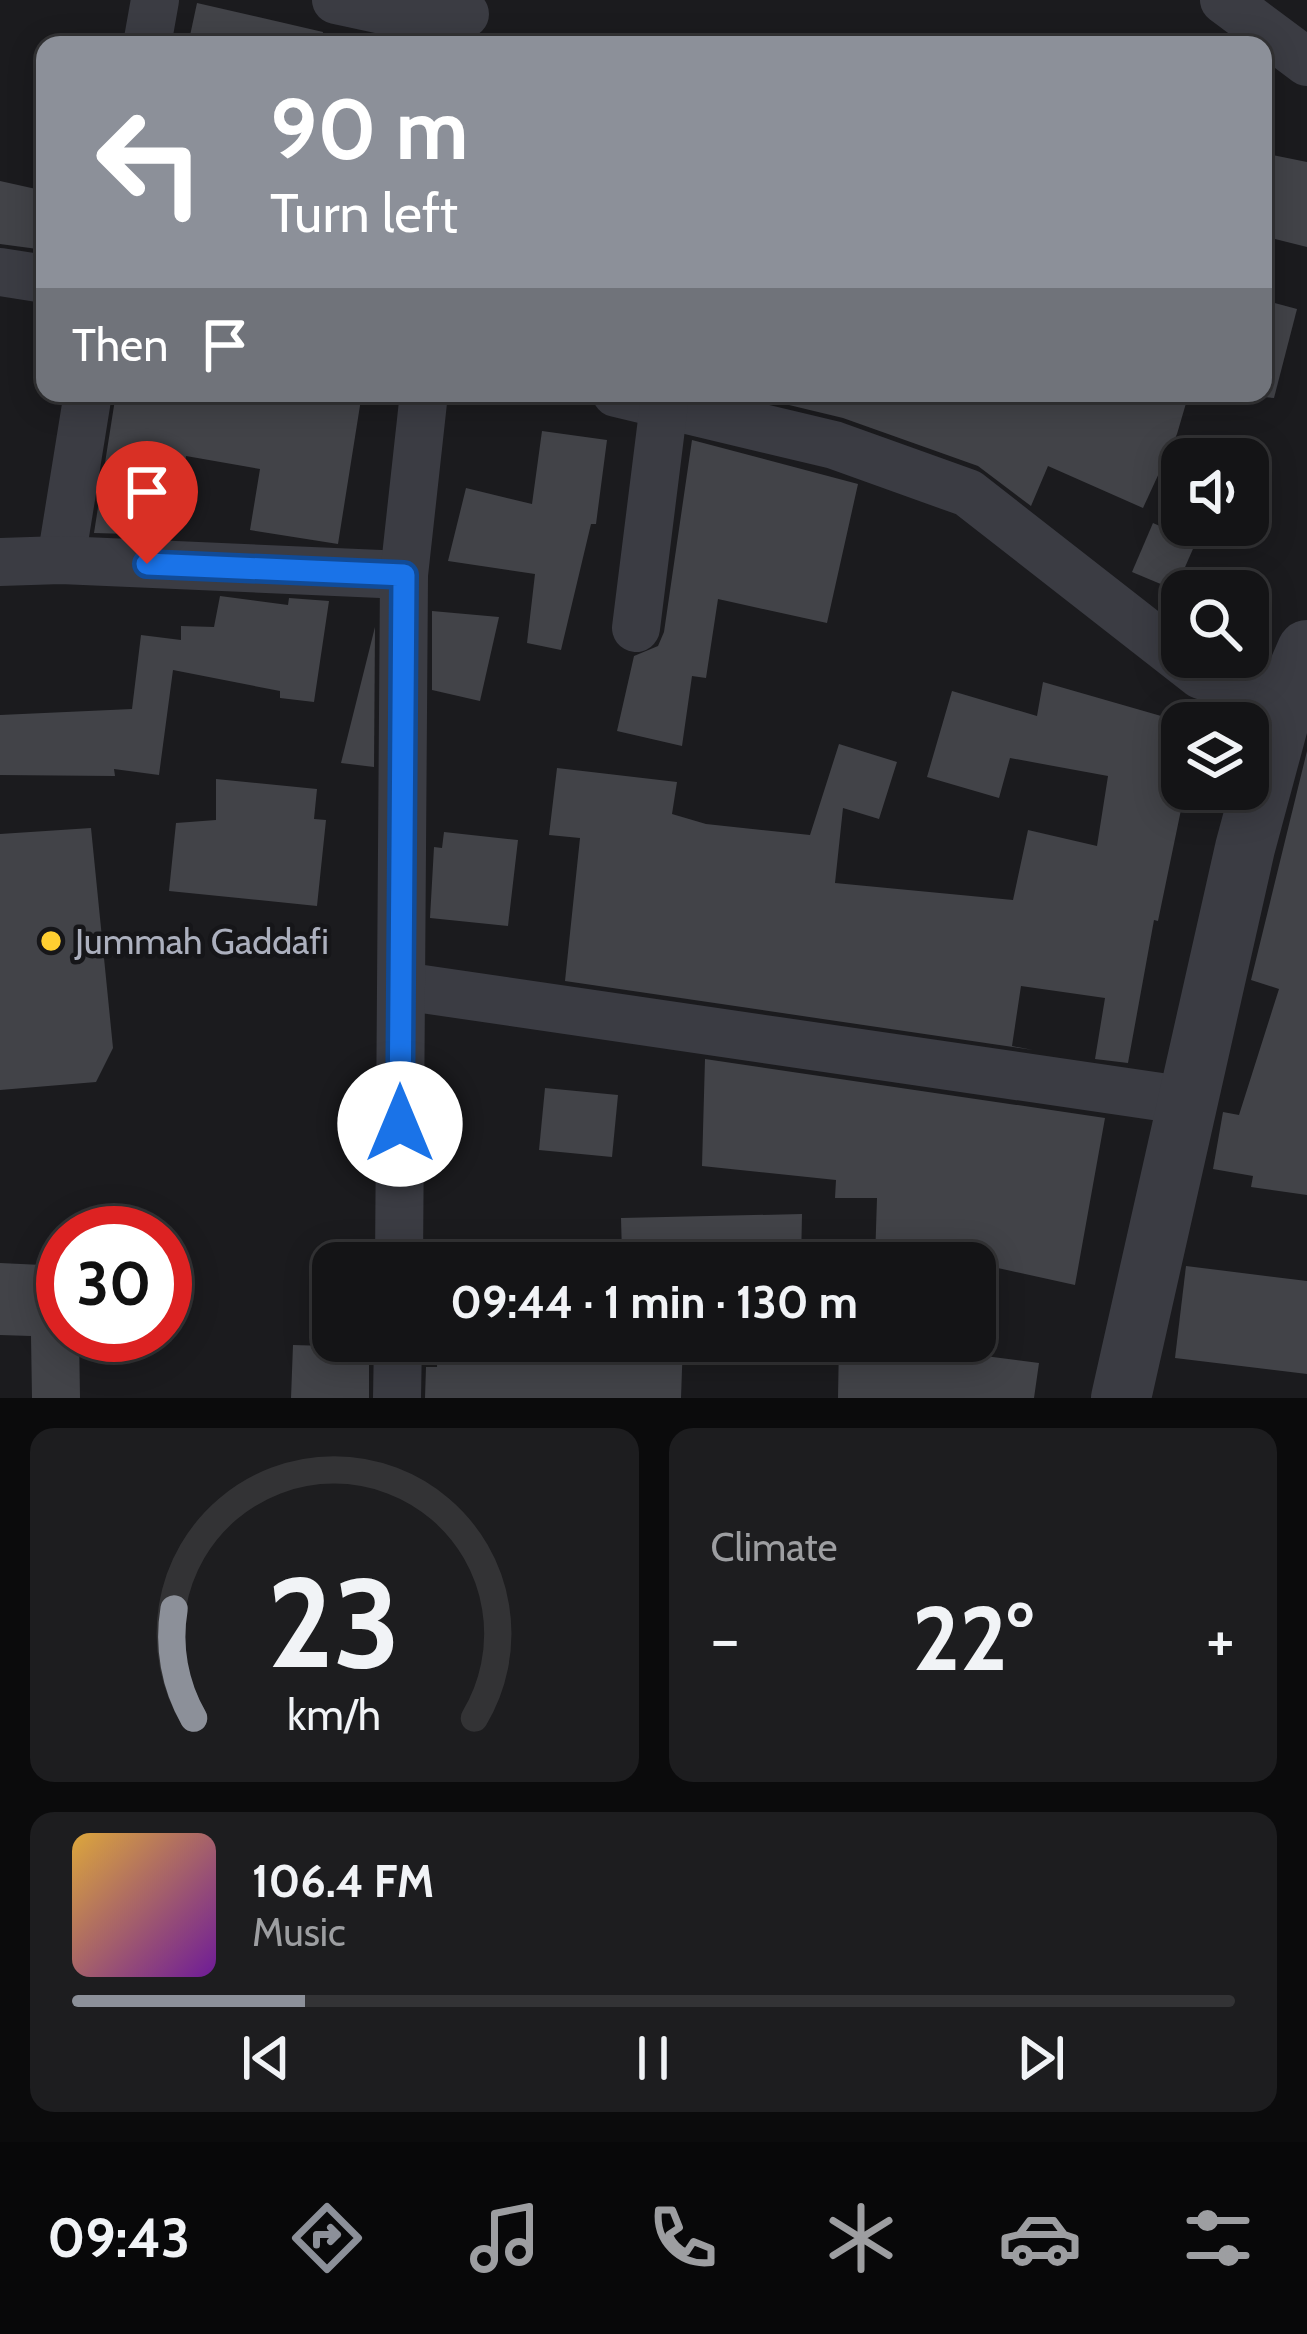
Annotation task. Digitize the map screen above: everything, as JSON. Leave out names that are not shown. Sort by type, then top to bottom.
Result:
[{"type":"street","points":[[149,36],[155,0]]},
{"type":"street","points":[[336,0],[465,14]]},
{"type":"street","points":[[1224,0],[1307,62]]},
{"type":"street","points":[[0,272],[36,278]]},
{"type":"street","points":[[61,560],[87,402]]},
{"type":"street","points":[[399,1242],[404,575],[423,402]]},
{"type":"street","points":[[655,402],[834,445],[968,493],[1201,675],[1299,685],[1245,848],[1120,1398]]},
{"type":"street","points":[[636,628],[664,404]]},
{"type":"street","points":[[0,562],[61,560],[404,575]]},
{"type":"street","points":[[402,986],[1188,1101]]},
{"type":"street","points":[[397,1398],[398,1362]]},
{"type":"building","points":[[197,3],[323,32],[322,36],[190,36]]},
{"type":"building","points":[[1272,155],[1307,162],[1307,247],[1272,238]]},
{"type":"building","points":[[0,181],[36,189],[36,249],[0,244]]},
{"type":"building","points":[[1272,302],[1297,309],[1272,398]]},
{"type":"building","points":[[115,402],[361,402],[338,544],[250,530],[260,469],[186,456],[180,504],[129,497],[130,534],[94,533]]},
{"type":"building","points":[[776,402],[1186,402],[1175,438],[1161,438],[1161,469],[1143,508],[1048,466],[1031,506],[978,466],[843,418]]},
{"type":"building","points":[[542,431],[607,440],[596,524],[591,524],[561,650],[527,643],[535,574],[448,561],[466,488],[532,504]]},
{"type":"building","points":[[692,440],[858,484],[827,623],[718,599],[706,678],[692,676],[682,746],[617,731],[634,656],[658,646],[664,632]]},
{"type":"building","points":[[1153,523],[1161,527],[1161,546],[1194,546],[1184,570],[1161,570],[1161,584],[1132,572]]},
{"type":"building","points":[[220,596],[288,605],[289,598],[329,601],[314,702],[280,698],[280,691],[173,670],[159,775],[114,769],[115,776],[0,775],[0,715],[132,709],[141,635],[181,640],[181,626],[214,627]]},
{"type":"building","points":[[432,611],[499,617],[480,701],[432,690]]},
{"type":"building","points":[[375,627],[374,767],[341,763]]},
{"type":"building","points":[[1043,682],[1161,716],[1161,810],[1181,810],[1158,921],[1154,920],[1128,1063],[1095,1059],[1105,998],[1021,986],[1012,1046],[1033,1050],[565,981],[580,838],[549,835],[557,768],[677,782],[672,814],[706,824],[810,835],[839,744],[897,762],[879,819],[843,808],[835,883],[1013,900],[1028,830],[1097,846],[1108,776],[1010,758],[999,798],[927,777],[952,691],[1037,716]]},
{"type":"building","points":[[1307,751],[1307,1195],[1251,1187],[1253,1176],[1213,1169],[1223,1112],[1239,1115],[1279,989],[1251,980]]},
{"type":"building","points":[[216,779],[317,789],[314,819],[326,820],[317,906],[169,891],[176,823],[216,820]]},
{"type":"building","name":"Jummah Gaddafi","points":[[91,828],[113,1048],[96,1082],[0,1090],[0,834]]},
{"type":"building","points":[[444,832],[518,840],[508,926],[430,918],[434,847],[442,848]]},
{"type":"building","points":[[705,1059],[1105,1118],[1075,1285],[996,1268],[996,1242],[876,1242],[877,1198],[835,1198],[836,1180],[702,1166]]},
{"type":"building","points":[[545,1088],[618,1095],[612,1157],[539,1150]]},
{"type":"building","points":[[802,1214],[801,1242],[622,1242],[621,1218]]},
{"type":"building","points":[[0,1263],[36,1265],[36,1362],[79,1362],[80,1398],[32,1398],[31,1336],[0,1335]]},
{"type":"building","points":[[1186,1266],[1307,1281],[1307,1374],[1175,1358]]},
{"type":"building","points":[[293,1345],[312,1346],[312,1362],[369,1365],[369,1398],[291,1398]]},
{"type":"building","points":[[996,1357],[1039,1363],[1034,1398],[838,1398],[839,1362],[996,1362]]},
{"type":"building","points":[[437,1362],[682,1362],[681,1398],[425,1398],[426,1367],[437,1367]]},
{"type":"place","name":"Jummah Gaddafi","points":[[51,941]]},
{"type":"route","points":[[147,564],[404,575],[400,1124]]}]
